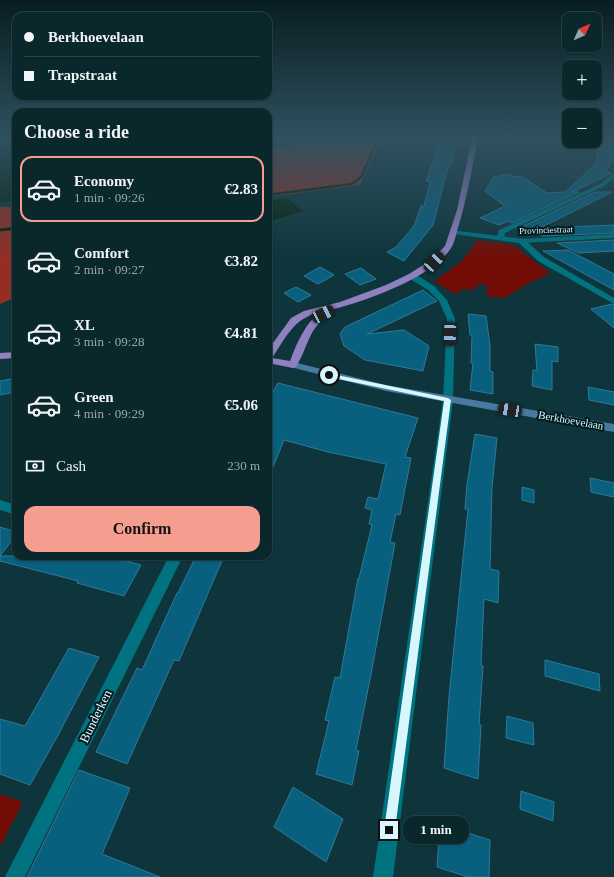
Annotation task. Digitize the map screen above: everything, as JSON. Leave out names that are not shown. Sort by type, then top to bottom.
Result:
[{"type":"main road","points":[[272,352],[294,320],[307,313],[343,304],[389,287],[412,276],[434,262],[448,247],[454,232],[466,179]]},
{"type":"main road","points":[[272,359],[293,365],[309,328],[315,320],[323,314],[343,304]]},
{"type":"main road","points":[[0,356],[12,356]]},
{"type":"main road","name":"Berkhoevelaan","points":[[293,365],[386,388],[614,428]]},
{"type":"street","points":[[501,238],[502,232],[611,183]]},
{"type":"street","name":"Provinciestraat","points":[[454,232],[522,240],[614,236]]},
{"type":"street","points":[[522,240],[541,259],[614,301]]},
{"type":"street","points":[[383,877],[448,400],[451,320],[443,300],[431,288],[412,276]]},
{"type":"street","points":[[0,505],[12,509]]},
{"type":"street","name":"Bunderken","points":[[15,877],[174,560]]},
{"type":"shaded area","points":[[0,179],[12,179],[12,201],[0,202]]},
{"type":"shaded area","points":[[272,179],[363,179],[360,185],[272,196]]},
{"type":"shaded area","points":[[287,198],[303,211],[272,221],[272,200]]},
{"type":"shaded area","points":[[0,207],[12,207],[12,299],[0,304]]},
{"type":"shaded area","points":[[477,240],[513,245],[550,273],[527,284],[505,298],[487,296],[487,285],[480,284],[473,290],[461,289],[460,293],[451,292],[434,281],[461,262]]},
{"type":"shaded area","points":[[0,794],[23,802],[0,847]]},
{"type":"building","points":[[427,179],[445,179],[433,225],[404,261],[387,252],[396,247],[414,226],[421,206],[424,206],[430,182],[426,181]]},
{"type":"building","points":[[493,179],[525,179],[547,193],[565,192],[579,179],[600,179],[572,192],[579,192],[512,223],[509,221],[499,225],[480,218],[505,206],[485,191]]},
{"type":"building","points":[[595,192],[612,192],[540,228],[614,225],[614,233],[543,236],[521,227]]},
{"type":"building","points":[[614,240],[614,251],[579,253],[557,243]]},
{"type":"building","points":[[568,250],[614,274],[614,290],[543,251]]},
{"type":"building","points":[[320,267],[334,275],[318,284],[304,276]]},
{"type":"building","points":[[361,268],[376,279],[360,285],[345,274]]},
{"type":"building","points":[[296,287],[311,295],[298,302],[284,293]]},
{"type":"building","points":[[423,290],[437,301],[367,334],[404,330],[429,346],[423,371],[365,360],[344,346],[340,334],[345,327]]},
{"type":"building","points":[[612,304],[614,305],[614,328],[591,309]]},
{"type":"building","points":[[468,314],[486,316],[490,346],[490,371],[493,372],[493,394],[470,390],[473,363],[471,363],[472,335],[470,335]]},
{"type":"building","points":[[535,344],[558,347],[558,362],[552,361],[552,390],[532,386],[533,370],[537,371]]},
{"type":"building","points":[[12,379],[12,393],[0,395],[0,381]]},
{"type":"building","points":[[278,383],[418,418],[405,457],[411,458],[400,515],[396,514],[390,542],[395,543],[356,750],[359,751],[352,785],[316,774],[329,721],[325,720],[335,677],[340,678],[358,578],[372,525],[369,524],[372,510],[365,508],[368,497],[378,499],[386,464],[328,452],[284,440],[272,469],[272,393]]},
{"type":"building","points":[[588,387],[614,392],[614,405],[589,400]]},
{"type":"building","points":[[475,434],[497,438],[492,487],[490,569],[499,571],[498,603],[484,599],[481,665],[483,666],[479,725],[481,725],[478,779],[444,768],[449,696],[468,509],[465,509],[467,484]]},
{"type":"building","points":[[590,478],[614,483],[614,497],[591,492]]},
{"type":"building","points":[[522,487],[534,490],[534,503],[522,500]]},
{"type":"building","points":[[0,527],[12,531],[12,540],[0,556]]},
{"type":"building","points":[[0,556],[12,556],[12,560],[123,560],[141,565],[124,596],[77,583],[78,581],[0,561]]},
{"type":"building","points":[[194,560],[222,560],[179,661],[174,660],[127,764],[96,752],[137,668],[142,670]]},
{"type":"building","points":[[69,648],[99,657],[57,737],[30,785],[0,774],[0,719],[25,726]]},
{"type":"building","points":[[545,660],[599,674],[600,691],[545,676]]},
{"type":"building","points":[[507,716],[533,723],[534,745],[506,738]]},
{"type":"building","points":[[79,770],[130,788],[102,854],[160,877],[27,877]]},
{"type":"building","points":[[293,787],[343,819],[326,862],[274,827]]},
{"type":"building","points":[[521,791],[554,802],[553,821],[520,809]]},
{"type":"building","points":[[440,824],[490,840],[489,877],[468,877],[437,867]]},
{"type":"waterway","points":[[272,194],[352,184],[358,179]]},
{"type":"waterway","points":[[0,230],[12,228]]},
{"type":"route","points":[[329,375],[448,400],[389,830]]}]
